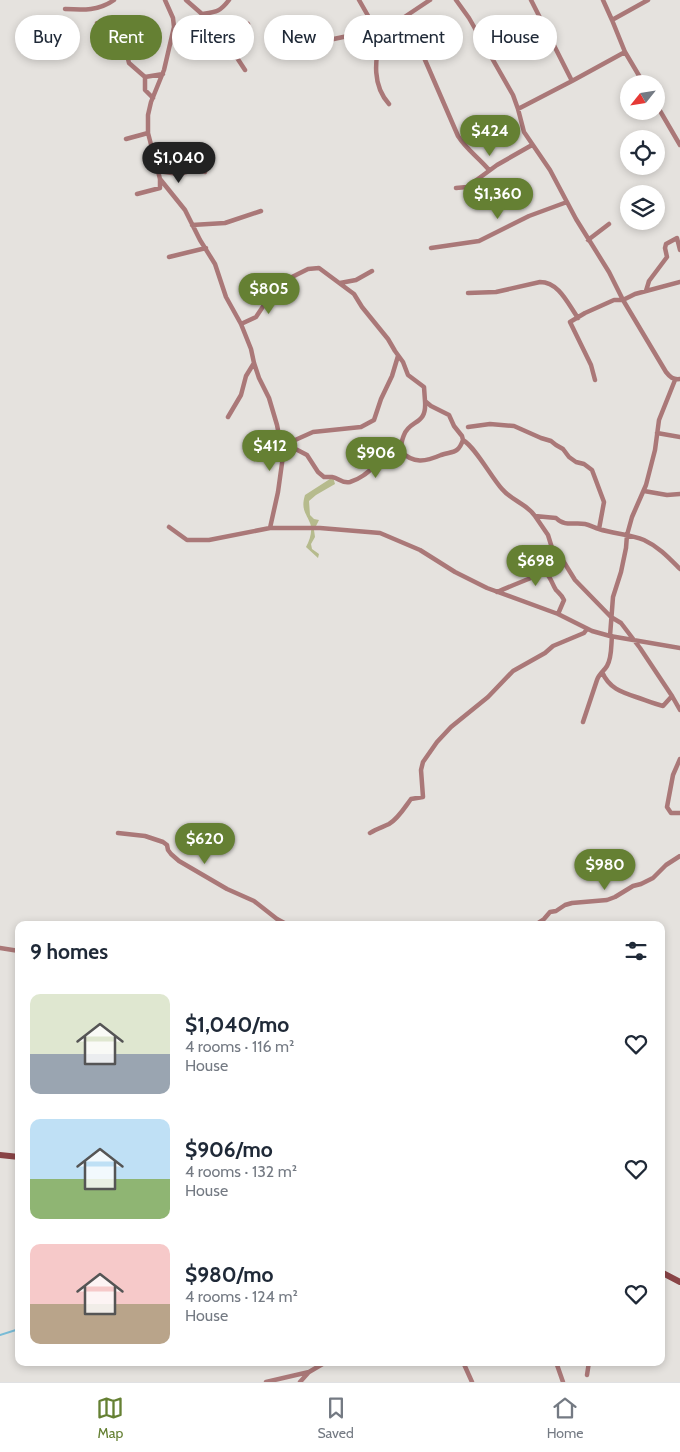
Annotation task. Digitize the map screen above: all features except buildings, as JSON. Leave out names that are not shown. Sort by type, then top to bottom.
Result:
[{"type":"street","points":[[65,9],[97,9],[114,0]]},
{"type":"street","points":[[137,194],[160,188],[160,179],[148,133],[148,115],[162,74],[174,27],[173,18],[165,0]]},
{"type":"street","points":[[186,0],[202,14],[216,12],[223,8],[229,0]]},
{"type":"street","points":[[359,0],[368,15]]},
{"type":"street","points":[[408,15],[430,0]]},
{"type":"street","points":[[456,0],[469,18],[507,84],[518,109],[524,132],[532,146],[550,170],[588,240],[609,272],[623,300],[666,372],[670,377],[678,380],[659,420],[650,472],[627,535],[621,572],[613,597],[610,661],[597,680],[583,722]]},
{"type":"street","points":[[531,0],[572,81]]},
{"type":"street","points":[[602,0],[625,52],[639,75]]},
{"type":"street","points":[[612,20],[648,0]]},
{"type":"street","points":[[518,109],[625,52]]},
{"type":"street","points":[[128,60],[129,64],[145,76],[162,74]]},
{"type":"street","points":[[239,60],[246,70]]},
{"type":"street","points":[[376,60],[376,73],[382,94],[389,104]]},
{"type":"street","points":[[425,60],[458,136],[471,153],[489,170]]},
{"type":"street","points":[[145,76],[145,90],[153,98]]},
{"type":"street","points":[[665,119],[680,145]]},
{"type":"street","points":[[126,139],[148,133]]},
{"type":"street","points":[[456,188],[467,187],[489,170],[516,153],[532,146]]},
{"type":"street","points":[[158,171],[179,174],[197,169],[205,172]]},
{"type":"street","points":[[160,179],[185,210],[215,264],[226,297],[241,324],[251,350],[284,445],[278,492],[270,528]]},
{"type":"street","points":[[431,248],[480,241],[529,216],[567,202]]},
{"type":"street","points":[[192,225],[225,222],[261,210]]},
{"type":"street","points":[[588,240],[609,224]]},
{"type":"street","points":[[646,290],[649,281],[667,257],[666,244],[677,238],[680,250]]},
{"type":"street","points":[[170,257],[206,248]]},
{"type":"street","points":[[241,324],[256,317],[278,284],[308,269],[319,268],[354,294],[388,339],[403,362],[408,374],[424,388],[426,408],[424,417],[404,434],[400,451]]},
{"type":"street","points":[[340,283],[356,280],[372,270]]},
{"type":"street","points":[[468,293],[496,292],[546,282],[558,290],[578,318]]},
{"type":"street","points":[[595,380],[591,365],[570,322],[614,300],[623,300],[646,290],[680,282]]},
{"type":"street","points":[[284,445],[313,432],[361,427],[374,420],[392,376],[396,357],[398,356]]},
{"type":"street","points":[[228,417],[241,395],[246,376],[254,363]]},
{"type":"street","points":[[425,402],[449,415],[463,440],[481,460],[503,491],[528,508],[535,516],[548,535],[552,548],[562,559],[575,580],[611,617],[621,623],[680,710]]},
{"type":"street","points":[[468,427],[490,424],[514,426],[551,441],[563,449],[576,462],[584,464],[592,470],[604,502],[600,529]]},
{"type":"street","points":[[657,433],[680,437]]},
{"type":"street","points":[[400,451],[406,457],[427,461],[444,454],[451,454],[460,447],[463,440]]},
{"type":"street","points":[[284,445],[307,455],[324,477],[334,477],[341,482],[350,482],[367,474],[382,459],[400,451]]},
{"type":"street","points":[[644,491],[667,495],[680,494]]},
{"type":"street","points":[[535,516],[556,518],[560,523],[584,524],[644,540],[659,548],[680,569]]},
{"type":"street","points":[[169,527],[187,540],[209,540],[270,528],[320,528],[380,533],[420,550],[464,577],[497,592],[558,614],[587,629],[611,636],[680,648]]},
{"type":"street","points":[[497,592],[544,572],[563,596],[564,600],[558,614]]},
{"type":"street","points":[[370,833],[377,828],[391,823],[401,814],[411,800],[423,797],[421,770],[423,762],[451,726],[488,697],[513,671],[545,653],[553,646],[584,633],[587,629]]},
{"type":"street","points":[[602,672],[605,680],[612,687],[623,693],[663,706],[672,696]]},
{"type":"street","points":[[680,758],[673,775],[667,806],[671,812],[680,813]]},
{"type":"street","points":[[118,833],[145,836],[164,842],[171,854],[179,862],[227,889],[254,901],[281,921]]},
{"type":"street","points":[[540,921],[550,912],[556,911],[565,905],[607,900],[615,897],[633,886],[653,878],[666,865],[680,856]]},
{"type":"street","points":[[0,948],[15,950]]},
{"type":"street","points":[[0,1155],[15,1157]]},
{"type":"street","points":[[665,1274],[680,1282]]},
{"type":"street","points":[[266,1382],[309,1372],[319,1366]]},
{"type":"street","points":[[465,1366],[472,1382]]},
{"type":"street","points":[[557,1366],[563,1382]]},
{"type":"street","points":[[586,1375],[589,1366]]},
{"type":"street","points":[[300,1382],[309,1372]]},
{"type":"green space","points":[[333,477],[335,484],[309,501],[310,515],[314,519],[319,520],[314,530],[315,537],[311,544],[312,549],[319,554],[318,558],[306,547],[311,529],[303,504],[305,495]]},
{"type":"waterway","points":[[0,1335],[15,1330]]}]
